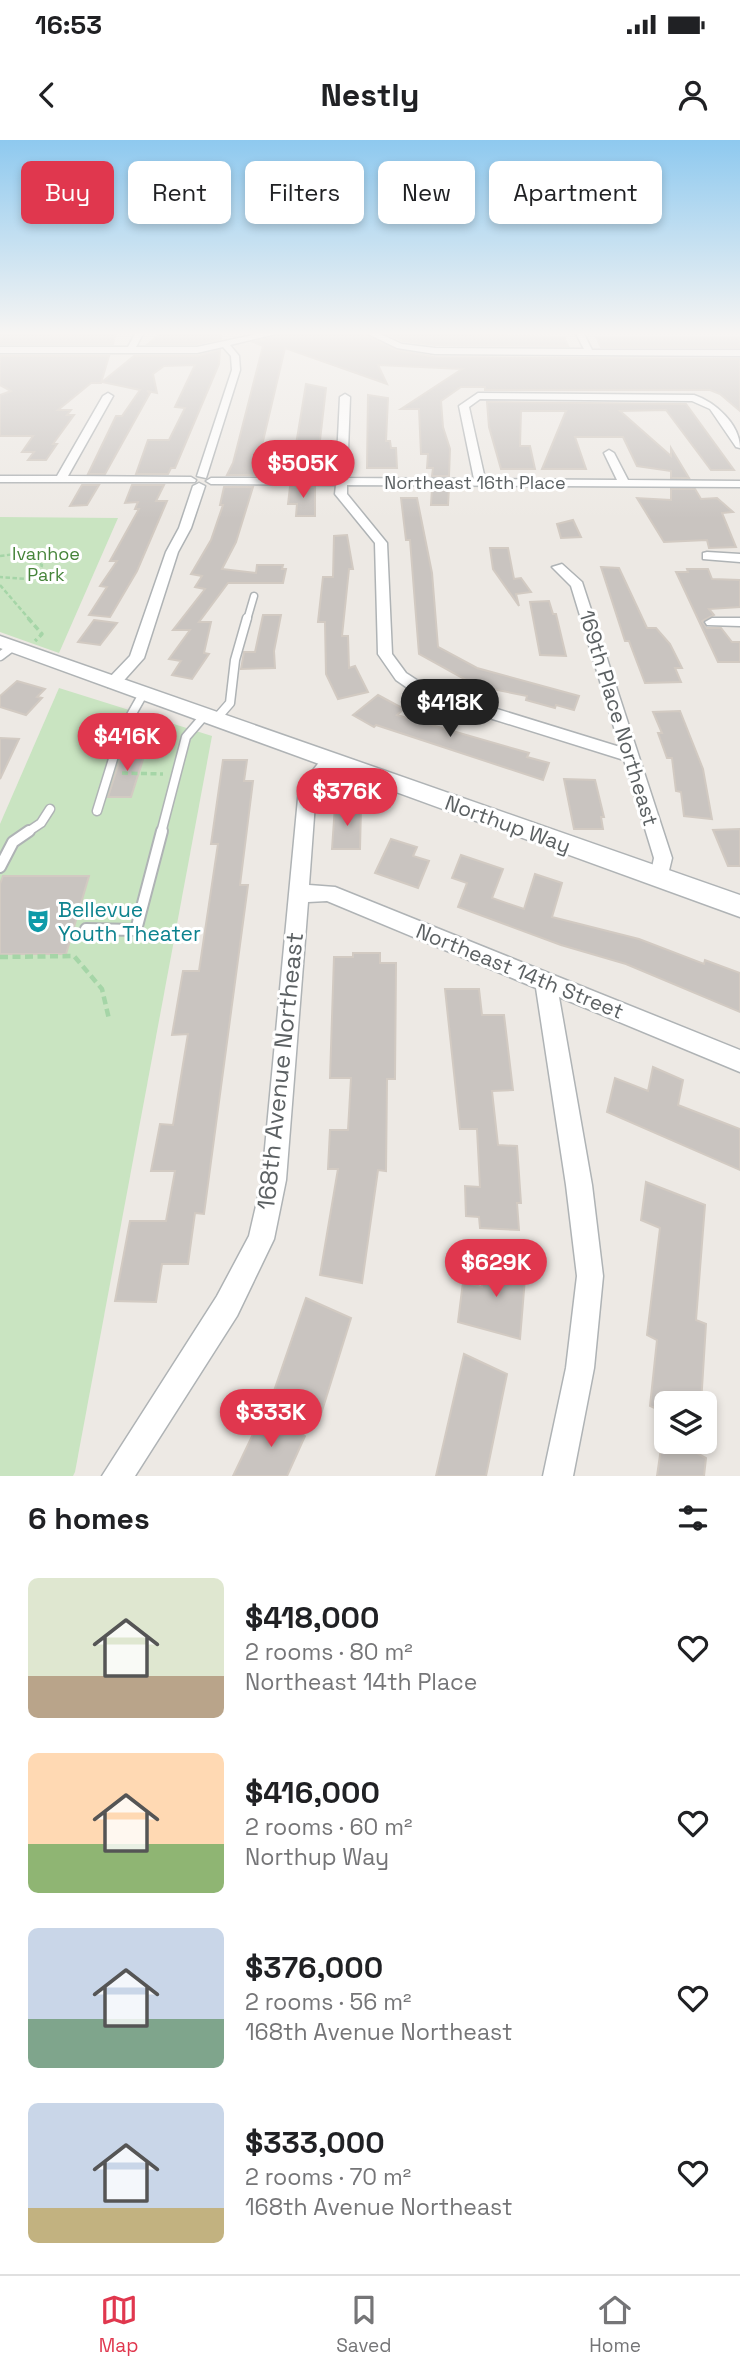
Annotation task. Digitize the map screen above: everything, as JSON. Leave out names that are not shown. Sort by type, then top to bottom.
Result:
[{"type":"street","points":[[113,683],[136,658],[172,552],[185,528],[228,394]]},
{"type":"street","points":[[480,482],[464,406],[471,398],[488,395],[671,397],[702,401],[713,407],[740,446]]},
{"type":"street","points":[[61,479],[108,396]]},
{"type":"street","points":[[345,397],[341,495],[381,543],[385,654],[400,679],[424,692],[630,756]]},
{"type":"street","points":[[609,453],[624,483]]},
{"type":"street","name":"Northeast 16th Place","points":[[0,478],[740,484]]},
{"type":"street","points":[[707,556],[740,558]]},
{"type":"street","name":"169th Place Northeast","points":[[558,566],[577,585],[663,858],[659,877]]},
{"type":"street","points":[[712,622],[740,622]]},
{"type":"street","name":"Northup Way","points":[[11,647],[740,906]]},
{"type":"street","name":"168th Avenue Northeast","points":[[117,1476],[227,1306],[261,1239],[274,1180],[308,788],[330,760]]},
{"type":"street","name":"Northeast 14th Street","points":[[298,894],[328,893],[740,1060]]},
{"type":"street","points":[[547,982],[579,1185],[590,1276],[580,1368],[558,1476]]},
{"type":"lane","points":[[86,929],[136,930],[186,737],[230,703],[234,660],[254,596]]},
{"type":"lane","points":[[97,811],[135,703],[143,694]]},
{"type":"lane","points":[[0,867],[13,842],[41,822],[50,809]]},
{"type":"path","points":[[0,556],[16,554],[41,565],[40,573],[27,579],[0,577]]},
{"type":"path","points":[[0,585],[42,634],[11,647]]},
{"type":"path","points":[[109,772],[175,774]]},
{"type":"path","points":[[0,957],[74,956],[102,989],[109,1019]]},
{"type":"green space","name":"Ivanhoe Park","points":[[0,517],[118,518],[59,653],[0,632]]},
{"type":"green space","points":[[59,688],[212,736],[75,1472],[73,1476],[0,1476],[0,824]]},
{"type":"building","points":[[77,394],[58,410],[71,410],[67,415],[74,415],[53,444],[57,444],[46,460],[28,460],[34,452],[22,452],[33,436],[0,436],[0,395]]},
{"type":"building","points":[[137,394],[149,394],[105,474],[88,474],[116,416],[122,416]]},
{"type":"building","points":[[181,394],[206,394],[175,468],[171,468],[168,474],[136,474],[148,440],[169,440],[185,408],[175,407]]},
{"type":"building","points":[[251,394],[274,394],[255,475],[227,475],[233,463]]},
{"type":"building","points":[[304,394],[325,394],[316,475],[291,475]]},
{"type":"building","points":[[423,394],[451,394],[441,401],[443,427],[450,449],[449,476],[432,476],[433,468],[427,468],[428,454],[421,454],[419,409],[401,409]]},
{"type":"building","points":[[720,394],[740,394],[740,411]]},
{"type":"building","points":[[368,395],[388,398],[386,441],[390,441],[391,448],[396,448],[397,468],[367,468]]},
{"type":"building","points":[[487,402],[686,404],[734,470],[711,470],[666,410],[620,411],[671,456],[671,448],[689,478],[671,478],[671,471],[637,466],[623,437],[575,437],[586,469],[542,469],[566,411],[521,411],[520,446],[530,446],[535,469],[501,469],[489,427]]},
{"type":"building","points":[[82,485],[99,485],[87,505],[70,506]]},
{"type":"building","points":[[132,485],[164,485],[156,501],[167,501],[137,571],[110,617],[89,615],[107,587],[100,586],[117,561],[110,561],[139,509],[135,509],[138,502],[125,503]]},
{"type":"building","points":[[224,487],[253,487],[236,542],[222,569],[256,573],[257,565],[283,565],[282,569],[286,569],[283,583],[228,583],[199,622],[211,622],[204,653],[209,654],[192,679],[172,675],[181,661],[169,659],[190,630],[173,630],[205,589],[195,587],[202,576],[191,574],[211,540],[223,505],[220,505]]},
{"type":"building","points":[[290,487],[315,487],[315,516],[296,516],[297,504],[288,504]]},
{"type":"building","points":[[432,488],[449,488],[448,505],[431,505]]},
{"type":"building","points":[[671,489],[695,489],[701,499],[717,498],[733,512],[722,513],[736,547],[709,548],[707,540],[664,542],[637,498],[671,500]]},
{"type":"building","points":[[401,498],[417,498],[432,573],[438,647],[477,668],[579,696],[574,710],[556,705],[555,708],[526,700],[527,696],[477,686],[419,654],[410,540],[406,540]]},
{"type":"building","points":[[573,520],[581,537],[561,538],[557,524]]},
{"type":"building","points":[[347,535],[353,569],[349,569],[342,636],[348,636],[349,668],[355,666],[368,692],[338,699],[326,674],[325,622],[318,622],[323,577],[333,577],[334,536]]},
{"type":"building","points":[[490,548],[508,548],[514,579],[521,578],[531,592],[516,594],[519,606],[493,569]]},
{"type":"building","points":[[601,567],[619,568],[647,628],[656,628],[670,644],[682,668],[675,668],[681,682],[645,683],[629,641],[625,641]]},
{"type":"building","points":[[687,569],[708,569],[712,579],[740,580],[740,607],[709,609],[714,615],[702,621],[707,628],[721,628],[732,642],[740,642],[740,662],[718,662],[676,572],[688,572]]},
{"type":"building","points":[[549,601],[553,614],[556,614],[566,656],[540,655],[530,602]]},
{"type":"building","points":[[263,615],[281,615],[274,651],[275,668],[241,669],[244,652],[255,652]]},
{"type":"building","points":[[94,620],[117,623],[100,645],[78,642]]},
{"type":"building","points":[[17,681],[45,689],[37,697],[42,698],[26,715],[0,707],[0,696]]},
{"type":"building","points":[[378,695],[404,709],[397,715],[529,753],[527,757],[549,763],[543,780],[376,725],[374,727],[353,715]]},
{"type":"building","points":[[680,711],[703,769],[712,819],[684,816],[681,792],[676,791],[672,758],[667,758],[658,733],[662,733],[653,712]]},
{"type":"building","points":[[0,738],[19,739],[0,779]]},
{"type":"building","points":[[123,750],[146,750],[131,797],[108,797]]},
{"type":"building","points":[[223,760],[247,760],[244,781],[253,781],[240,885],[248,885],[204,1214],[195,1213],[188,1264],[162,1264],[156,1302],[115,1301],[130,1221],[166,1221],[175,1171],[151,1171],[160,1124],[173,1125],[188,1034],[172,1035],[183,971],[199,971],[218,844],[211,844]]},
{"type":"building","points":[[564,779],[595,780],[604,817],[601,817],[603,829],[574,829]]},
{"type":"building","points":[[335,806],[361,807],[360,849],[332,849]]},
{"type":"building","points":[[740,829],[740,866],[728,866],[713,830]]},
{"type":"building","points":[[391,839],[417,847],[413,856],[429,861],[418,888],[375,873]]},
{"type":"building","points":[[461,855],[503,869],[492,898],[524,909],[535,874],[562,883],[552,917],[639,939],[704,964],[705,960],[740,973],[740,1012],[626,964],[561,945],[458,907],[467,883],[452,878]]},
{"type":"building","name":"Bellevue Youth Theater","points":[[3,876],[89,876],[66,954],[0,954],[0,884]]},
{"type":"building","points":[[353,953],[380,953],[380,963],[396,963],[395,1079],[387,1079],[386,1171],[378,1170],[362,1283],[320,1275],[338,1169],[328,1169],[330,1130],[348,1130],[351,1078],[330,1078],[334,957],[353,957]]},
{"type":"building","points":[[445,989],[479,989],[482,1015],[504,1015],[513,1090],[492,1091],[498,1145],[517,1146],[521,1203],[517,1203],[519,1230],[480,1228],[479,1217],[466,1216],[465,1186],[480,1187],[477,1129],[460,1129]]},
{"type":"building","points":[[653,1067],[683,1080],[678,1105],[740,1129],[740,1170],[607,1112],[615,1078],[648,1091]]},
{"type":"building","points":[[646,1182],[705,1205],[696,1320],[706,1324],[702,1391],[654,1391],[654,1408],[650,1406],[657,1340],[647,1335],[660,1228],[641,1220]]},
{"type":"building","points":[[485,1255],[526,1266],[520,1339],[458,1322],[463,1282],[482,1287]]},
{"type":"building","points":[[306,1298],[351,1318],[321,1414],[274,1391]]},
{"type":"building","points":[[464,1354],[507,1374],[486,1476],[436,1476]]},
{"type":"building","points":[[264,1411],[270,1411],[305,1436],[287,1476],[233,1476]]},
{"type":"building","points":[[660,1454],[699,1454],[706,1458],[704,1476],[657,1476]]},
{"type":"place","name":"Bellevue Youth Theater","points":[[38,921]]}]
